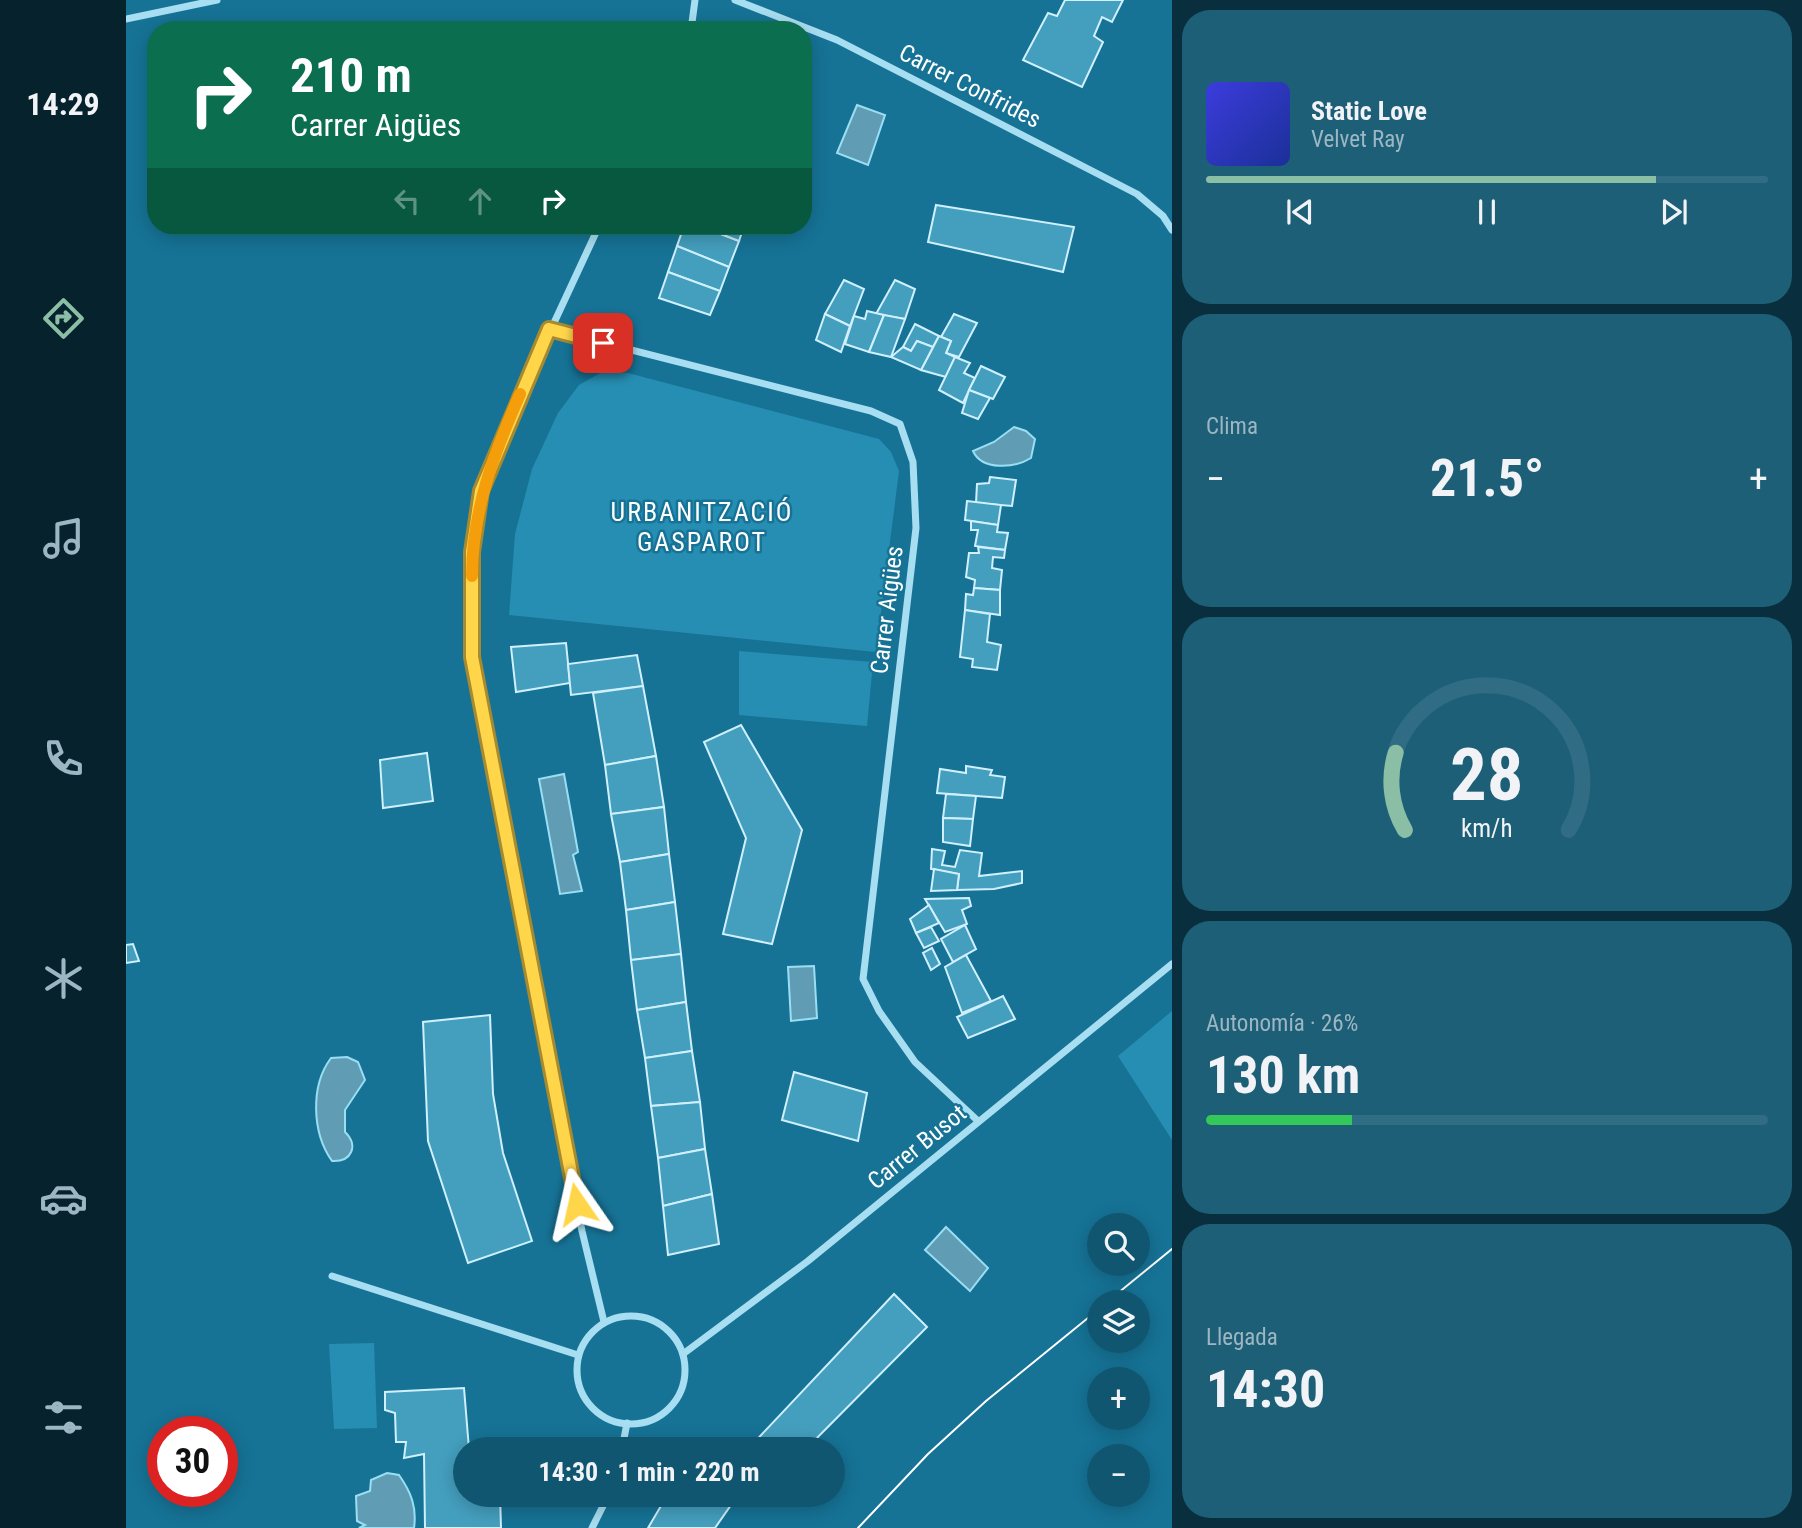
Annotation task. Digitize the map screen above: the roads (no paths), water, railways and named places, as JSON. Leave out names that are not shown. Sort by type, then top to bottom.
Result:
[{"type":"street","points":[[126,19],[217,0]]},
{"type":"street","points":[[692,21],[695,0]]},
{"type":"street","name":"Carrer Confrides","points":[[735,0],[789,21]]},
{"type":"street","name":"Carrer Confrides","points":[[812,30],[837,40],[1137,194],[1163,216],[1172,230]]},
{"type":"street","points":[[595,235],[549,329],[481,491],[472,552],[472,657],[582,1231],[604,1322]]},
{"type":"street","name":"Carrer Aigües","points":[[549,329],[871,411],[900,424],[914,462],[916,528],[863,979],[879,1011],[915,1062],[978,1121]]},
{"type":"street","name":"Carrer Busot","points":[[682,1354],[808,1261],[1172,964]]},
{"type":"street","points":[[332,1276],[578,1355]]},
{"type":"street","points":[[624,1315],[646,1317],[665,1326],[678,1342],[682,1354],[684,1384],[674,1404],[658,1417],[637,1424],[616,1423],[597,1413],[583,1396],[576,1376],[578,1355],[588,1336],[604,1322],[624,1315]]},
{"type":"street","points":[[624,1437],[627,1423]]},
{"type":"street","points":[[592,1528],[602,1507]]},
{"type":"tram line","points":[[1122,1290],[1172,1249]]},
{"type":"tram line","points":[[858,1528],[928,1454],[986,1401],[1087,1319]]},
{"type":"district","name":"URBANITZACIÓ GASPAROT","points":[[702,527]]}]
